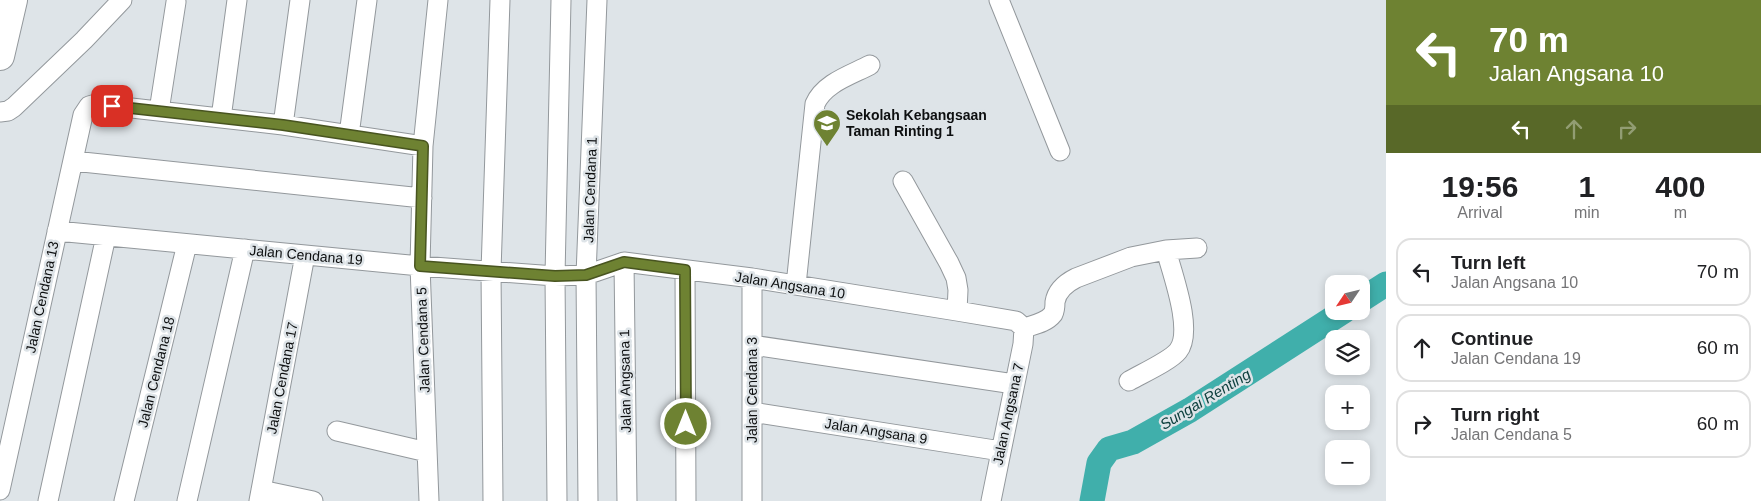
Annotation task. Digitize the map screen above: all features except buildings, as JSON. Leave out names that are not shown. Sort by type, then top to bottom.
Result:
[{"type":"highway","points":[[0,56],[13,0]]},
{"type":"street","points":[[0,112],[8,111],[14,107],[84,40],[122,0]]},
{"type":"street","points":[[221,118],[238,0]]},
{"type":"street","points":[[283,125],[300,0]]},
{"type":"street","points":[[349,135],[367,0]]},
{"type":"street","name":"Jalan Cendana 5","points":[[429,501],[420,266],[423,146],[438,0]]},
{"type":"street","points":[[493,501],[491,271],[500,0]]},
{"type":"street","points":[[557,501],[555,276],[562,0]]},
{"type":"street","name":"Jalan Cendana 1","points":[[588,501],[586,275],[593,0]]},
{"type":"street","points":[[999,0],[1060,151]]},
{"type":"street","points":[[176,2],[159,111],[283,125],[423,146]]},
{"type":"street","points":[[796,285],[815,104],[819,95],[828,87],[870,65]]},
{"type":"street","name":"Jalan Cendana 13","points":[[0,490],[82,115],[89,106],[96,104],[159,111]]},
{"type":"street","points":[[72,160],[422,198]]},
{"type":"street","points":[[904,180],[956,278],[958,290],[957,312]]},
{"type":"street","name":"Jalan Cendana 19","points":[[57,231],[420,266],[555,276]]},
{"type":"street","points":[[48,501],[106,236]]},
{"type":"street","name":"Jalan Cendana 18","points":[[124,501],[187,244]]},
{"type":"street","points":[[1024,328],[1042,322],[1053,313],[1056,298],[1068,282],[1131,257],[1166,250],[1197,248]]},
{"type":"street","points":[[187,501],[245,249]]},
{"type":"street","points":[[1129,381],[1173,356],[1179,350],[1183,341],[1185,326],[1166,250]]},
{"type":"street","name":"Jalan Cendana 17","points":[[260,496],[305,255]]},
{"type":"street","name":"Jalan Angsana 10","points":[[555,276],[586,275],[624,262],[752,278],[1016,321],[1024,328]]},
{"type":"street","name":"Jalan Angsana 1","points":[[624,262],[627,501]]},
{"type":"street","points":[[685,270],[686,501]]},
{"type":"street","name":"Jalan Cendana 3","points":[[752,278],[752,501]]},
{"type":"street","name":"Jalan Angsana 7","points":[[991,501],[1023,344],[1024,328]]},
{"type":"street","points":[[752,345],[1014,384]]},
{"type":"street","name":"Jalan Angsana 9","points":[[752,412],[1001,450]]},
{"type":"street","points":[[337,431],[427,452]]},
{"type":"street","points":[[260,496],[313,501]]},
{"type":"waterway","name":"Sungai Renting","points":[[1370,294],[1386,284]]},
{"type":"waterway","name":"Sungai Renting","points":[[1092,501],[1099,463],[1109,449],[1133,442],[1190,410],[1330,320]]},
{"type":"place","name":"Sekolah Kebangsaan Taman Rinting 1","points":[[827,147]]},
{"type":"route","points":[[112,106],[283,125],[423,146],[420,266],[555,276],[586,275],[624,262],[685,270],[686,424]]}]
